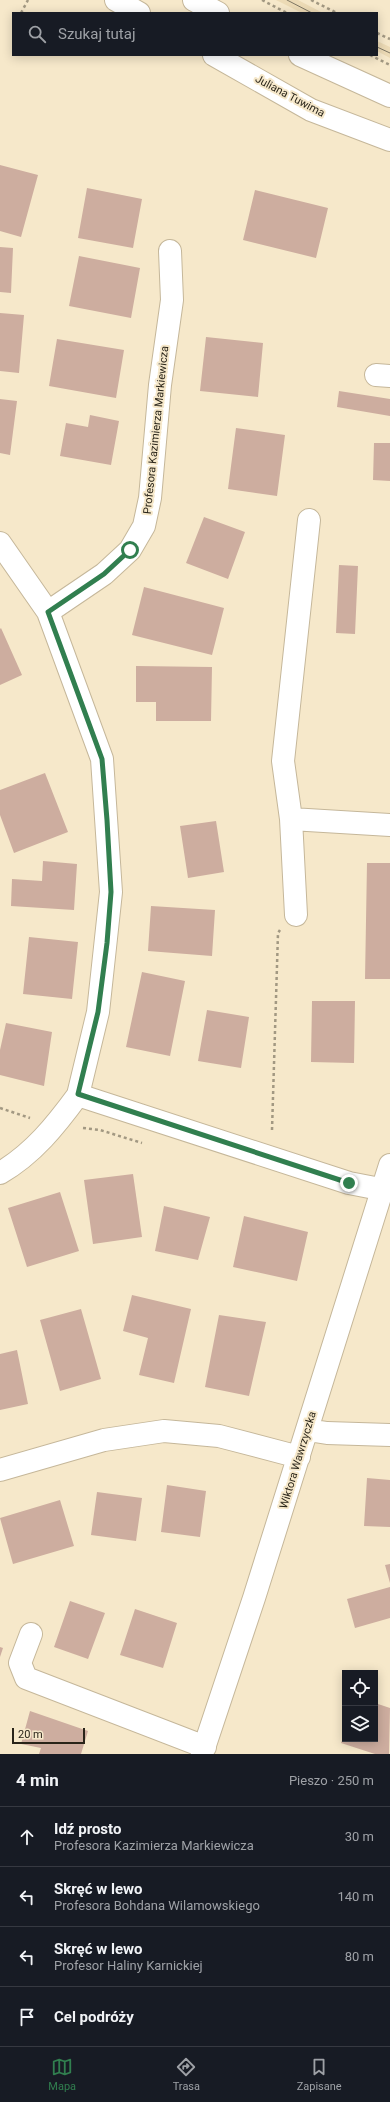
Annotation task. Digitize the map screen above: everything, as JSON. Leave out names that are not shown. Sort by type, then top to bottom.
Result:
[{"type":"street","points":[[116,0],[137,12]]},
{"type":"street","points":[[194,0],[216,12]]},
{"type":"street","name":"Juliana Tuwima","points":[[216,56],[312,110],[390,140]]},
{"type":"street","points":[[302,56],[390,96]]},
{"type":"street","name":"Profesora Kazimierza Markiewicza","points":[[48,612],[104,574],[130,550],[144,526],[150,498],[160,385],[172,300],[170,251]]},
{"type":"street","points":[[296,914],[291,819],[283,761],[309,520]]},
{"type":"street","points":[[0,543],[48,612],[102,759],[111,892],[107,943],[98,1012],[78,1094],[54,1126],[37,1145],[0,1173]]},
{"type":"street","points":[[291,819],[390,825]]},
{"type":"street","points":[[78,1094],[349,1183],[386,1191]]},
{"type":"street","name":"Wiktora Wawrzyczka","points":[[203,1751],[386,1191],[390,1165]]},
{"type":"street","points":[[308,1430],[327,1433],[390,1435]]},
{"type":"street","points":[[0,1470],[104,1440],[164,1431],[219,1436],[299,1457]]},
{"type":"street","points":[[31,1634],[20,1663],[26,1678],[203,1751]]},
{"type":"path","points":[[22,12],[28,0]]},
{"type":"path","points":[[262,0],[285,12]]},
{"type":"path","points":[[311,0],[335,12]]},
{"type":"path","points":[[378,33],[390,39]]},
{"type":"path","points":[[372,56],[390,65]]},
{"type":"path","points":[[272,1130],[278,933],[296,914]]},
{"type":"path","points":[[0,1108],[54,1126]]},
{"type":"shaded area","points":[[276,0],[298,0],[321,12],[300,12]]},
{"type":"shaded area","points":[[378,41],[390,47],[390,58],[378,52]]},
{"type":"building","points":[[0,165],[38,175],[21,237],[0,231]]},
{"type":"building","points":[[87,188],[142,199],[133,248],[78,238]]},
{"type":"building","points":[[255,190],[328,208],[316,258],[243,240]]},
{"type":"building","points":[[0,247],[13,248],[11,293],[0,292]]},
{"type":"building","points":[[79,256],[140,268],[131,318],[69,306]]},
{"type":"building","points":[[0,313],[24,315],[19,373],[0,371]]},
{"type":"building","points":[[206,337],[263,343],[258,397],[200,391]]},
{"type":"building","points":[[57,339],[124,350],[116,398],[49,386]]},
{"type":"building","points":[[339,391],[390,399],[390,416],[337,407]]},
{"type":"building","points":[[0,399],[17,401],[10,455],[0,453]]},
{"type":"building","points":[[90,415],[119,421],[111,465],[60,456],[66,423],[88,427]]},
{"type":"building","points":[[236,428],[285,435],[277,496],[228,489]]},
{"type":"building","points":[[374,443],[390,443],[390,481],[373,480]]},
{"type":"building","points":[[204,517],[245,532],[228,579],[186,563]]},
{"type":"building","points":[[339,565],[358,566],[355,634],[336,633]]},
{"type":"building","points":[[144,587],[224,608],[212,655],[132,635]]},
{"type":"building","points":[[1,628],[22,675],[0,685],[0,629]]},
{"type":"building","points":[[136,666],[212,667],[211,721],[156,721],[156,702],[136,702]]},
{"type":"building","points":[[45,773],[68,832],[14,853],[0,815],[0,790]]},
{"type":"building","points":[[216,821],[224,872],[188,878],[180,826]]},
{"type":"building","points":[[43,861],[77,864],[74,910],[11,906],[12,879],[42,881]]},
{"type":"building","points":[[367,863],[390,863],[390,979],[365,979]]},
{"type":"building","points":[[151,906],[215,910],[212,956],[148,951]]},
{"type":"building","points":[[29,937],[78,942],[72,999],[23,994]]},
{"type":"building","points":[[142,972],[185,981],[170,1056],[126,1047]]},
{"type":"building","points":[[312,1001],[355,1001],[354,1063],[311,1062]]},
{"type":"building","points":[[207,1010],[249,1017],[241,1068],[198,1061]]},
{"type":"building","points":[[6,1023],[52,1032],[44,1086],[0,1075],[0,1050]]},
{"type":"building","points":[[133,1174],[142,1237],[93,1244],[84,1180]]},
{"type":"building","points":[[60,1192],[79,1251],[27,1267],[8,1208]]},
{"type":"building","points":[[164,1206],[210,1217],[198,1260],[155,1251]]},
{"type":"building","points":[[244,1216],[308,1232],[297,1281],[233,1267]]},
{"type":"building","points":[[132,1295],[191,1309],[174,1383],[139,1375],[148,1338],[123,1331]]},
{"type":"building","points":[[81,1309],[101,1379],[60,1391],[40,1320]]},
{"type":"building","points":[[219,1315],[266,1322],[249,1396],[205,1387]]},
{"type":"building","points":[[17,1350],[28,1404],[0,1410],[0,1354]]},
{"type":"building","points":[[367,1478],[390,1480],[390,1527],[364,1526]]},
{"type":"building","points":[[167,1485],[206,1491],[200,1537],[161,1532]]},
{"type":"building","points":[[97,1492],[142,1498],[136,1541],[91,1535]]},
{"type":"building","points":[[60,1500],[74,1546],[13,1564],[0,1518]]},
{"type":"building","points":[[390,1564],[390,1583],[385,1565]]},
{"type":"building","points":[[390,1587],[390,1618],[355,1628],[347,1599]]},
{"type":"building","points":[[70,1601],[105,1613],[88,1659],[54,1647]]},
{"type":"building","points":[[135,1609],[177,1623],[163,1668],[120,1655]]},
{"type":"building","points":[[0,1647],[3,1648],[0,1657]]},
{"type":"building","points":[[378,1704],[390,1708],[389,1754],[375,1754],[341,1743],[342,1740],[342,1742],[378,1742]]},
{"type":"building","points":[[30,1711],[88,1731],[81,1754],[39,1754],[41,1748],[21,1744]]},
{"type":"tram line","points":[[287,0],[310,12]]},
{"type":"tram line","points":[[378,47],[390,53]]},
{"type":"route","points":[[130,550],[104,574],[48,612],[85,708],[102,759],[107,820],[111,892],[107,943],[98,1012],[78,1094],[349,1183]]}]
